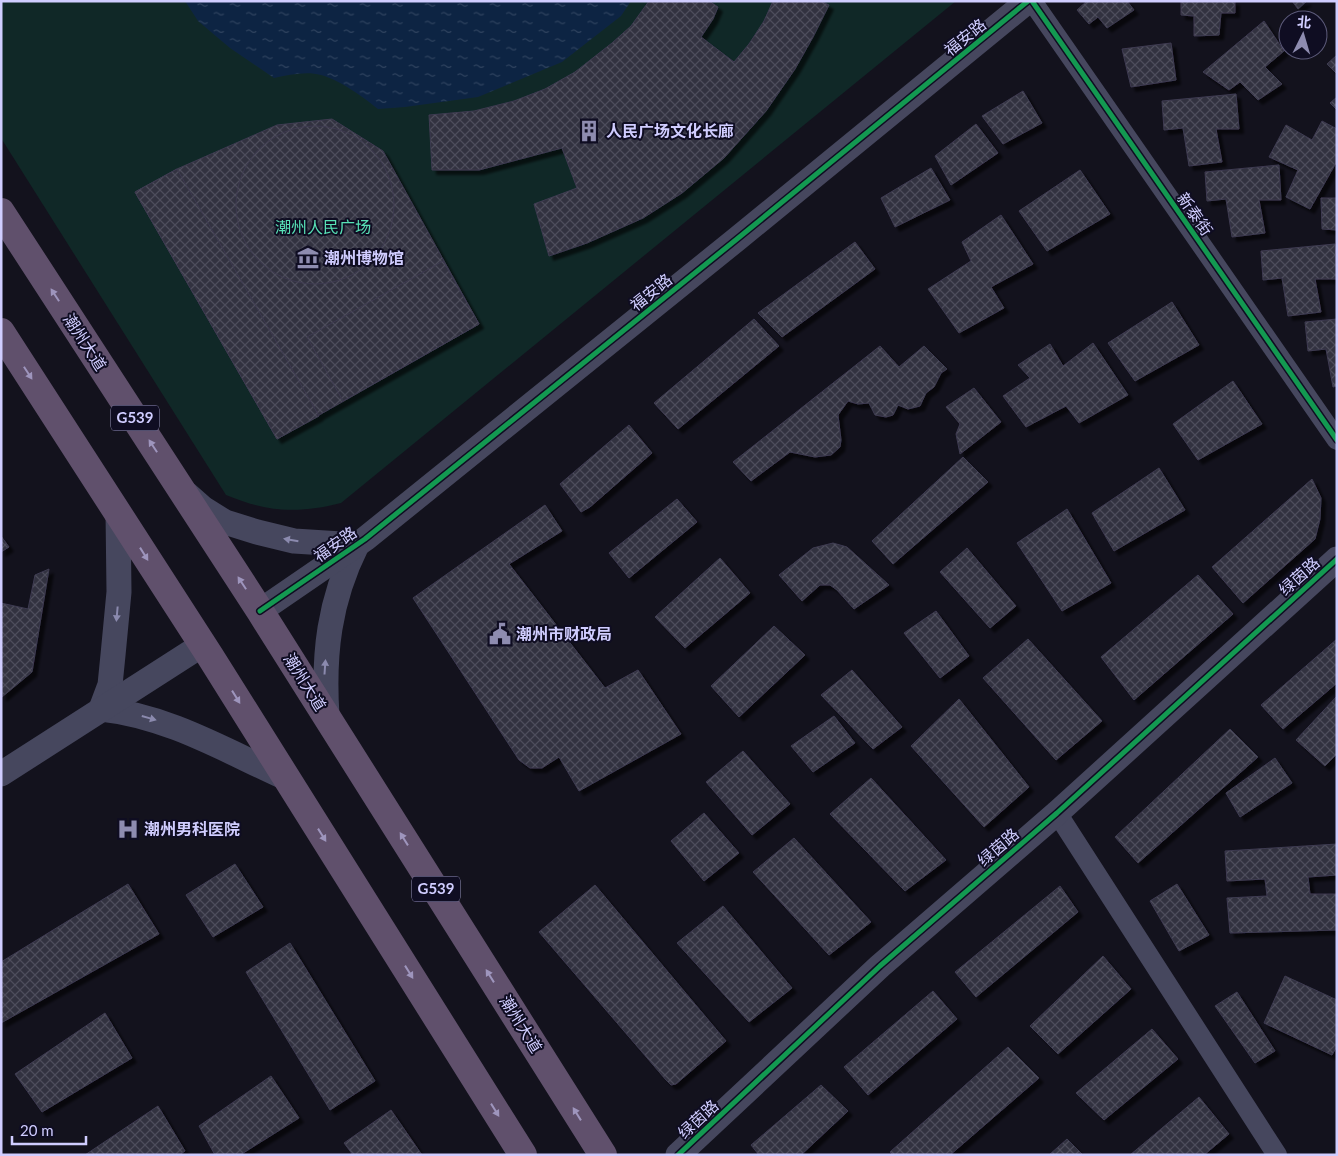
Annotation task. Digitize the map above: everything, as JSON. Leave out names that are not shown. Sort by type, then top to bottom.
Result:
[{"type":"highway","name":"潮州大道","points":[[1,212],[260,611],[603,1155]]},
{"type":"highway","points":[[1,332],[118,512],[523,1155]]},
{"type":"street","name":"福安路","points":[[260,611],[357,545],[738,239],[1028,1]]},
{"type":"street","name":"新泰街","points":[[1032,1],[1337,440]]},
{"type":"street","points":[[182,490],[204,509],[225,522],[294,541],[357,545],[340,584],[327,639],[324,680],[326,716]]},
{"type":"street","points":[[101,709],[110,685],[113,655],[118,592],[118,512]]},
{"type":"street","name":"绿茵路","points":[[678,1155],[880,966],[1056,813],[1337,559]]},
{"type":"street","points":[[1,774],[202,645]]},
{"type":"street","points":[[101,709],[126,712],[166,723],[286,778]]},
{"type":"street","points":[[1056,813],[1277,1155]]},
{"type":"green space","name":"潮州人民广场","points":[[1,1],[956,1],[341,503],[311,509],[283,510],[255,505],[226,495],[1,138]]},
{"type":"water","points":[[185,1],[631,1],[621,16],[562,62],[478,97],[378,109],[358,94],[328,77],[303,73],[274,78],[230,48],[198,21]]},
{"type":"building","name":"人民广场文化长廊","points":[[649,1],[709,1],[718,7],[713,19],[701,37],[734,62],[764,21],[773,1],[821,1],[829,5],[795,69],[766,111],[724,158],[682,193],[643,218],[587,243],[549,256],[534,204],[577,188],[562,148],[479,170],[432,170],[429,115],[474,111],[514,101],[545,89],[575,72],[612,43],[631,26]]},
{"type":"building","points":[[1087,1],[1127,1],[1134,10],[1107,28],[1098,17],[1089,24],[1077,10]]},
{"type":"building","points":[[1181,1],[1235,1],[1235,13],[1221,13],[1219,35],[1194,36],[1194,16],[1181,15]]},
{"type":"building","points":[[1292,1],[1307,1],[1298,9]]},
{"type":"building","points":[[1264,21],[1278,42],[1278,56],[1265,67],[1282,84],[1258,100],[1240,82],[1229,90],[1203,72]]},
{"type":"building","points":[[1171,43],[1176,80],[1131,87],[1122,49]]},
{"type":"building","points":[[1337,55],[1337,74],[1327,64]]},
{"type":"building","points":[[1023,91],[1042,123],[1003,144],[982,116]]},
{"type":"building","points":[[1236,94],[1239,129],[1216,129],[1222,162],[1189,166],[1183,128],[1164,130],[1162,101]]},
{"type":"building","points":[[1337,97],[1337,110],[1330,103]]},
{"type":"building","name":"潮州博物馆","points":[[332,119],[383,151],[479,324],[277,439],[135,192],[177,169],[277,125]]},
{"type":"building","points":[[1322,121],[1337,129],[1337,161],[1310,209],[1286,197],[1298,170],[1269,157],[1286,125],[1312,140]]},
{"type":"building","points":[[976,124],[998,153],[951,185],[935,156]]},
{"type":"building","points":[[307,126],[323,126],[338,129],[352,135],[371,149],[381,161],[391,182],[394,205],[391,228],[381,249],[371,261],[359,271],[338,281],[323,284],[307,284],[292,281],[271,271],[249,249],[239,228],[236,213],[236,197],[239,182],[249,161],[271,139],[292,129]]},
{"type":"building","points":[[1279,165],[1281,200],[1259,200],[1265,233],[1232,237],[1226,199],[1207,201],[1205,172]]},
{"type":"building","points":[[931,168],[950,200],[895,227],[881,198]]},
{"type":"building","points":[[177,169],[319,416],[277,439],[135,192]]},
{"type":"building","points":[[1080,170],[1110,214],[1047,251],[1019,211]]},
{"type":"building","points":[[1321,198],[1337,198],[1337,230],[1322,229]]},
{"type":"building","points":[[1001,215],[1033,264],[991,287],[1004,308],[959,333],[928,289],[971,261],[962,242]]},
{"type":"building","points":[[855,242],[875,269],[782,337],[758,313]]},
{"type":"building","points":[[1335,244],[1337,279],[1315,279],[1321,312],[1288,316],[1282,278],[1263,280],[1261,251]]},
{"type":"building","points":[[443,261],[479,324],[343,401],[307,337]]},
{"type":"building","points":[[1172,302],[1199,345],[1135,381],[1108,343]]},
{"type":"building","points":[[754,319],[779,346],[678,429],[654,403]]},
{"type":"building","points":[[1337,319],[1337,386],[1333,387],[1326,349],[1308,351],[1305,322]]},
{"type":"building","points":[[1093,343],[1128,395],[1079,423],[1066,406],[1026,427],[1003,396],[1030,378],[1018,365],[1050,344],[1063,366]]},
{"type":"building","points":[[880,346],[899,367],[924,346],[947,369],[941,373],[934,387],[926,393],[920,406],[908,409],[898,405],[893,415],[886,417],[875,415],[869,403],[858,404],[848,401],[838,415],[840,447],[831,455],[815,457],[790,452],[751,481],[733,462]]},
{"type":"building","points":[[1233,381],[1262,424],[1198,460],[1173,424]]},
{"type":"building","points":[[974,388],[1001,422],[960,454],[956,434],[960,424],[946,407]]},
{"type":"building","points":[[629,425],[652,453],[590,507],[581,512],[560,484]]},
{"type":"building","points":[[963,457],[988,482],[893,564],[872,541]]},
{"type":"building","points":[[1159,468],[1185,510],[1114,551],[1092,513]]},
{"type":"building","points":[[1312,479],[1321,498],[1320,519],[1315,539],[1243,603],[1212,567]]},
{"type":"building","points":[[677,499],[697,522],[629,578],[609,553]]},
{"type":"building","name":"潮州市财政局","points":[[545,505],[562,531],[509,564],[605,688],[638,670],[681,734],[579,791],[559,757],[542,768],[530,768],[519,760],[413,598]]},
{"type":"building","points":[[1067,509],[1111,583],[1062,611],[1017,543]]},
{"type":"building","points":[[1,536],[9,547],[1,552]]},
{"type":"building","points":[[833,543],[847,547],[889,585],[854,609],[830,585],[820,585],[802,601],[779,575],[813,548]]},
{"type":"building","points":[[967,548],[1016,606],[990,628],[940,572]]},
{"type":"building","points":[[720,558],[750,593],[685,648],[655,617]]},
{"type":"building","points":[[49,569],[32,672],[2,697],[1,603],[28,609],[35,575]]},
{"type":"building","points":[[1198,575],[1233,614],[1134,700],[1101,657]]},
{"type":"building","points":[[936,611],[969,656],[940,678],[904,633]]},
{"type":"building","points":[[774,626],[805,655],[739,717],[711,686]]},
{"type":"building","points":[[1028,639],[1102,721],[1056,760],[983,678]]},
{"type":"building","points":[[1337,639],[1337,683],[1283,729],[1261,705]]},
{"type":"building","points":[[852,670],[902,727],[873,749],[821,695]]},
{"type":"building","points":[[1337,696],[1337,754],[1325,766],[1296,740]]},
{"type":"building","points":[[959,699],[1029,787],[984,827],[911,746]]},
{"type":"building","points":[[834,716],[855,743],[813,772],[791,746]]},
{"type":"building","points":[[1230,729],[1258,757],[1138,863],[1115,837]]},
{"type":"building","points":[[743,751],[790,804],[752,835],[706,782]]},
{"type":"building","points":[[1275,758],[1292,783],[1240,817],[1226,793]]},
{"type":"building","points":[[871,778],[946,860],[905,891],[830,814]]},
{"type":"building","points":[[704,813],[739,853],[704,881],[671,841]]},
{"type":"building","points":[[794,838],[871,922],[829,955],[753,872]]},
{"type":"building","points":[[1337,844],[1337,875],[1308,877],[1310,894],[1337,894],[1337,930],[1230,933],[1227,898],[1267,896],[1265,879],[1227,881],[1225,851]]},
{"type":"building","points":[[235,864],[263,907],[213,937],[186,895]]},
{"type":"building","points":[[128,884],[159,934],[1,1023],[1,962]]},
{"type":"building","points":[[1177,884],[1209,935],[1179,951],[1150,901]]},
{"type":"building","points":[[595,885],[726,1041],[676,1084],[671,1085],[666,1080],[539,932]]},
{"type":"building","points":[[1060,886],[1078,912],[976,997],[955,972]]},
{"type":"building","points":[[723,906],[792,988],[749,1022],[677,943]]},
{"type":"building","points":[[290,943],[375,1081],[330,1110],[246,972]]},
{"type":"building","points":[[1103,956],[1131,989],[1058,1054],[1030,1026]]},
{"type":"building","points":[[1285,976],[1337,1000],[1337,1046],[1332,1055],[1264,1023]]},
{"type":"building","points":[[933,991],[957,1019],[868,1095],[844,1067]]},
{"type":"building","points":[[1237,992],[1275,1051],[1255,1063],[1215,1006]]},
{"type":"building","points":[[105,1013],[132,1058],[42,1112],[15,1074]]},
{"type":"building","points":[[1152,1029],[1178,1059],[1104,1120],[1076,1093]]},
{"type":"building","points":[[1008,1047],[1039,1078],[950,1155],[893,1155],[890,1152]]},
{"type":"building","points":[[271,1076],[299,1118],[240,1155],[215,1155],[199,1126]]},
{"type":"building","points":[[821,1085],[848,1111],[801,1155],[759,1155],[751,1145]]},
{"type":"building","points":[[1199,1097],[1229,1134],[1204,1155],[1130,1155]]},
{"type":"building","points":[[158,1106],[185,1151],[179,1155],[85,1155]]},
{"type":"building","points":[[391,1110],[422,1155],[353,1155],[344,1143]]},
{"type":"building","points":[[1067,1139],[1083,1155],[1049,1155]]},
{"type":"cycle path","points":[[260,611],[365,539],[1028,1]]},
{"type":"cycle path","points":[[1032,1],[1337,440]]},
{"type":"cycle path","points":[[678,1155],[880,966],[1057,813],[1337,559]]},
{"type":"place","name":"人民广场文化长廊","points":[[589,131]]},
{"type":"place","name":"潮州博物馆","points":[[308,258]]},
{"type":"place","name":"潮州市财政局","points":[[500,634]]},
{"type":"place","name":"潮州男科医院","points":[[128,829]]}]
